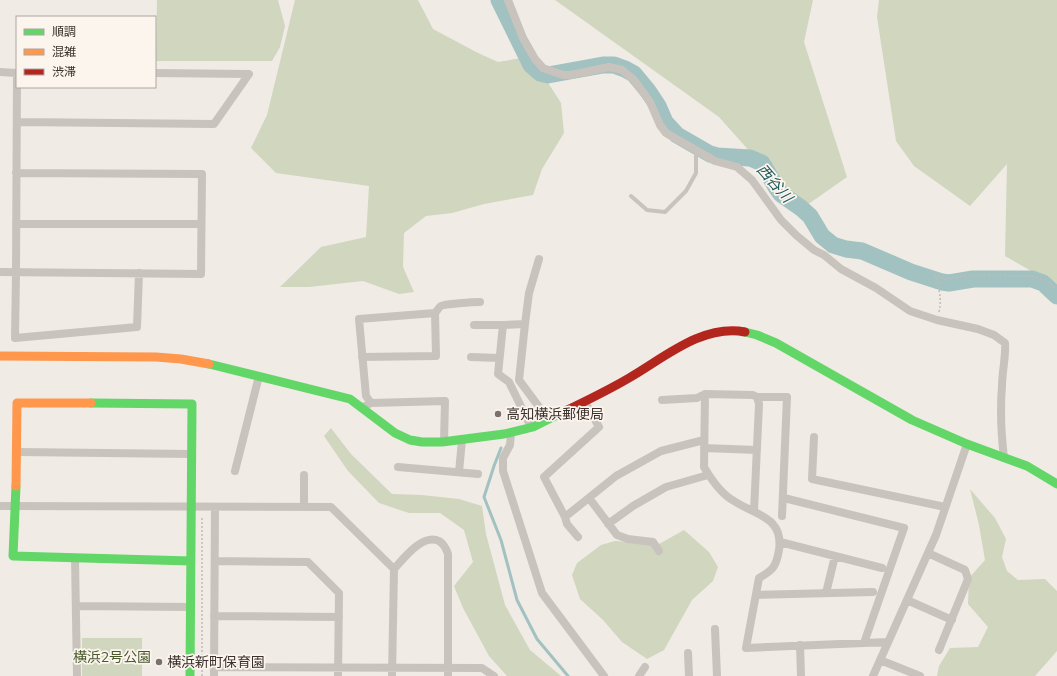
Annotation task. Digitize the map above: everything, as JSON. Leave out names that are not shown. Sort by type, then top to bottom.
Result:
[{"type":"street","points":[[508,0],[523,38],[535,59],[543,68],[563,75],[571,75],[609,66],[622,70],[634,80],[650,102],[660,125],[666,133],[715,161],[737,167],[752,180],[781,220],[814,250],[824,255],[841,269],[876,288],[910,311],[937,320],[978,329],[994,335],[1005,343],[1000,424],[1004,458]]},
{"type":"street","points":[[0,72],[16,73]]},
{"type":"street","points":[[17,122],[214,124],[249,74],[156,73]]},
{"type":"street","points":[[17,88],[15,338],[137,327],[139,273]]},
{"type":"street","points":[[0,272],[201,274],[202,174],[16,173]]},
{"type":"street","points":[[16,224],[201,224]]},
{"type":"street","points":[[539,259],[529,293],[519,380],[548,419]]},
{"type":"street","points":[[362,357],[436,356],[436,314],[442,305],[448,303],[460,304],[480,302]]},
{"type":"street","points":[[436,314],[359,319],[367,405],[392,430],[409,440],[422,442],[444,442],[487,438],[531,427],[585,402],[629,378],[685,344],[708,335],[725,331],[744,331],[776,342],[912,420],[967,444],[1027,466],[1057,484]]},
{"type":"street","points":[[474,325],[525,324]]},
{"type":"street","points":[[503,325],[498,374],[509,382],[531,427]]},
{"type":"street","points":[[0,356],[156,357],[209,364],[334,394],[367,405],[445,401],[444,442]]},
{"type":"street","points":[[471,357],[499,358]]},
{"type":"street","points":[[235,471],[259,376]]},
{"type":"street","points":[[705,394],[704,467],[708,475],[733,501],[754,511],[774,524],[779,534],[780,542],[776,565],[772,571],[759,578],[746,648],[888,642]]},
{"type":"street","points":[[662,400],[697,398],[705,394],[753,395],[757,398],[787,397],[784,498],[782,516]]},
{"type":"street","points":[[754,511],[757,398]]},
{"type":"street","points":[[578,537],[567,524],[565,517],[544,477],[599,427],[585,402]]},
{"type":"street","points":[[190,676],[191,561],[190,507],[192,404],[17,403],[18,452],[13,556],[191,561]]},
{"type":"street","points":[[511,433],[510,444],[503,458],[503,471],[542,593],[604,676]]},
{"type":"street","points":[[814,437],[812,479],[946,507]]},
{"type":"street","points":[[459,472],[462,440]]},
{"type":"street","points":[[565,517],[616,476],[661,451],[704,444],[756,450]]},
{"type":"street","points":[[873,676],[936,535],[967,444]]},
{"type":"street","points":[[18,452],[191,454]]},
{"type":"street","points":[[398,467],[478,474]]},
{"type":"street","points":[[304,475],[304,507]]},
{"type":"street","points":[[608,524],[633,506],[666,487],[708,475]]},
{"type":"street","points":[[589,498],[617,534],[628,539],[654,542],[659,551]]},
{"type":"street","points":[[784,498],[904,528],[864,642]]},
{"type":"street","points":[[0,506],[331,507],[394,569]]},
{"type":"street","points":[[214,676],[215,507]]},
{"type":"street","points":[[392,672],[394,569],[420,543],[430,539],[437,540],[443,544],[448,554],[448,672]]},
{"type":"street","points":[[780,542],[882,568]]},
{"type":"street","points":[[928,553],[965,570],[968,579],[939,650]]},
{"type":"street","points":[[826,593],[835,556]]},
{"type":"street","points":[[75,558],[77,676]]},
{"type":"street","points":[[214,561],[308,562],[339,593],[338,676]]},
{"type":"street","points":[[756,595],[873,592]]},
{"type":"street","points":[[907,600],[952,620]]},
{"type":"street","points":[[76,606],[191,607]]},
{"type":"street","points":[[214,616],[339,617]]},
{"type":"street","points":[[715,629],[717,676]]},
{"type":"street","points":[[800,645],[801,676]]},
{"type":"street","points":[[688,653],[689,676]]},
{"type":"street","points":[[880,660],[920,676]]},
{"type":"street","points":[[214,666],[338,667],[392,672],[448,672],[482,668],[494,676]]},
{"type":"street","points":[[639,676],[645,667]]},
{"type":"lane","points":[[631,196],[647,210],[665,212],[686,191],[696,173],[696,151]]},
{"type":"path","points":[[937,320],[941,303],[935,275],[944,279],[974,275],[1031,276],[1044,280],[1057,289]]},
{"type":"path","points":[[202,507],[202,676]]},
{"type":"green space","points":[[157,0],[278,0],[285,26],[280,47],[272,61],[156,61]]},
{"type":"green space","points":[[295,0],[418,0],[433,29],[478,53],[498,62],[528,57],[543,75],[561,103],[564,133],[542,169],[533,195],[484,204],[452,213],[426,216],[404,233],[403,267],[414,292],[399,294],[363,281],[309,287],[280,287],[321,247],[366,237],[369,186],[276,173],[251,148],[267,115]]},
{"type":"green space","points":[[555,0],[813,0],[804,42],[847,177],[807,205],[794,201],[719,117]]},
{"type":"green space","points":[[879,0],[1057,0],[1057,286],[1005,256],[1007,164],[970,206],[914,166],[896,141],[877,17]]},
{"type":"green space","points":[[331,428],[351,454],[392,494],[422,495],[459,499],[482,506],[486,534],[505,605],[530,650],[561,676],[507,676],[489,656],[463,608],[454,586],[473,562],[464,530],[440,513],[409,513],[379,503],[348,471],[324,436]]},
{"type":"green space","points":[[970,489],[995,518],[1006,539],[1002,557],[1007,571],[1018,580],[1045,579],[1057,591],[1057,651],[1035,676],[937,676],[939,666],[950,648],[978,647],[988,627],[968,604],[969,578],[985,560],[979,525]]},
{"type":"green space","points":[[684,530],[709,552],[718,567],[713,581],[692,600],[664,650],[647,659],[622,642],[603,620],[580,599],[572,575],[577,563],[601,545],[615,541],[659,544]]},
{"type":"green space","name":"横浜2号公園","points":[[82,638],[142,638],[142,676],[82,676]]},
{"type":"waterway","name":"西谷川","points":[[499,0],[531,65],[540,73],[548,75],[603,65],[614,65],[634,74],[658,106],[665,122],[677,135],[710,154],[717,156],[750,158],[762,163],[781,194],[810,216],[822,236],[833,245],[846,249],[862,251],[911,272],[942,282],[949,283],[973,279],[1032,279],[1043,283],[1057,296]]},
{"type":"waterway","points":[[501,448],[484,497],[501,540],[517,600],[537,639],[568,676]]},
{"type":"traffic: fast","points":[[745,332],[776,343],[912,420],[967,444],[1027,466],[1057,484]]},
{"type":"traffic: fast","points":[[209,364],[350,399],[395,433],[410,440],[422,442],[442,442],[504,434],[533,427],[561,413]]},
{"type":"traffic: fast","points":[[91,403],[192,404],[190,676]]},
{"type":"traffic: fast","points":[[16,486],[13,556],[191,561]]},
{"type":"traffic: slow","points":[[0,356],[156,357],[181,359],[209,364]]},
{"type":"traffic: slow","points":[[16,486],[17,403],[91,403]]},
{"type":"traffic: jam","points":[[561,413],[612,387],[684,344],[714,333],[729,331],[745,332]]},
{"type":"place","name":"高知横浜郵便局","points":[[498,414]]},
{"type":"place","name":"横浜新町保育園","points":[[159,662]]}]
